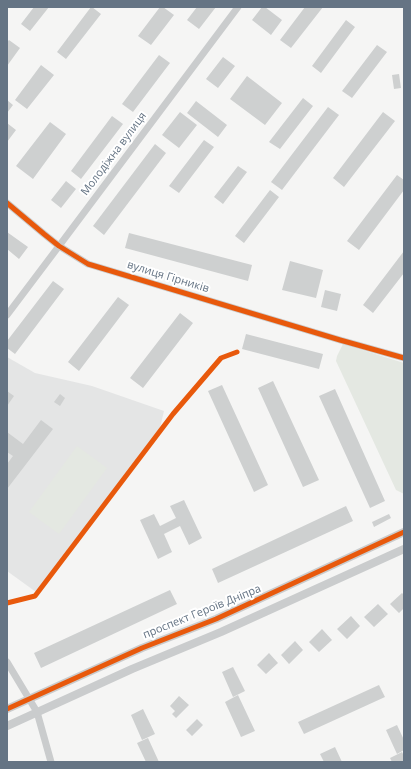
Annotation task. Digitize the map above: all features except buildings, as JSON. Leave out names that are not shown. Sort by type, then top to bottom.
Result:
[{"type":"street","name":"Молодіжна вулиця","points":[[7,315],[238,7]]},
{"type":"street","name":"вулиця Гірників","points":[[7,202],[59,246],[88,264],[404,358]]},
{"type":"street","name":"проспект Героїв Дніпра","points":[[7,709],[142,648],[216,619],[404,532]]},
{"type":"street","points":[[7,726],[132,669],[221,632],[404,549]]},
{"type":"street","points":[[7,662],[30,698],[37,712],[52,762]]},
{"type":"shaded area","points":[[343,344],[404,363],[404,494],[396,490],[336,361]]},
{"type":"shaded area","points":[[7,357],[35,373],[92,386],[164,411],[160,428],[36,592],[7,571]]},
{"type":"shaded area","points":[[77,446],[107,468],[59,534],[29,512]]},
{"type":"cycle path","points":[[7,203],[59,246],[88,264],[404,358]]},
{"type":"cycle path","points":[[7,603],[35,596],[173,414],[221,358],[237,352]]},
{"type":"cycle path","points":[[7,709],[142,648],[216,619],[404,532]]}]
